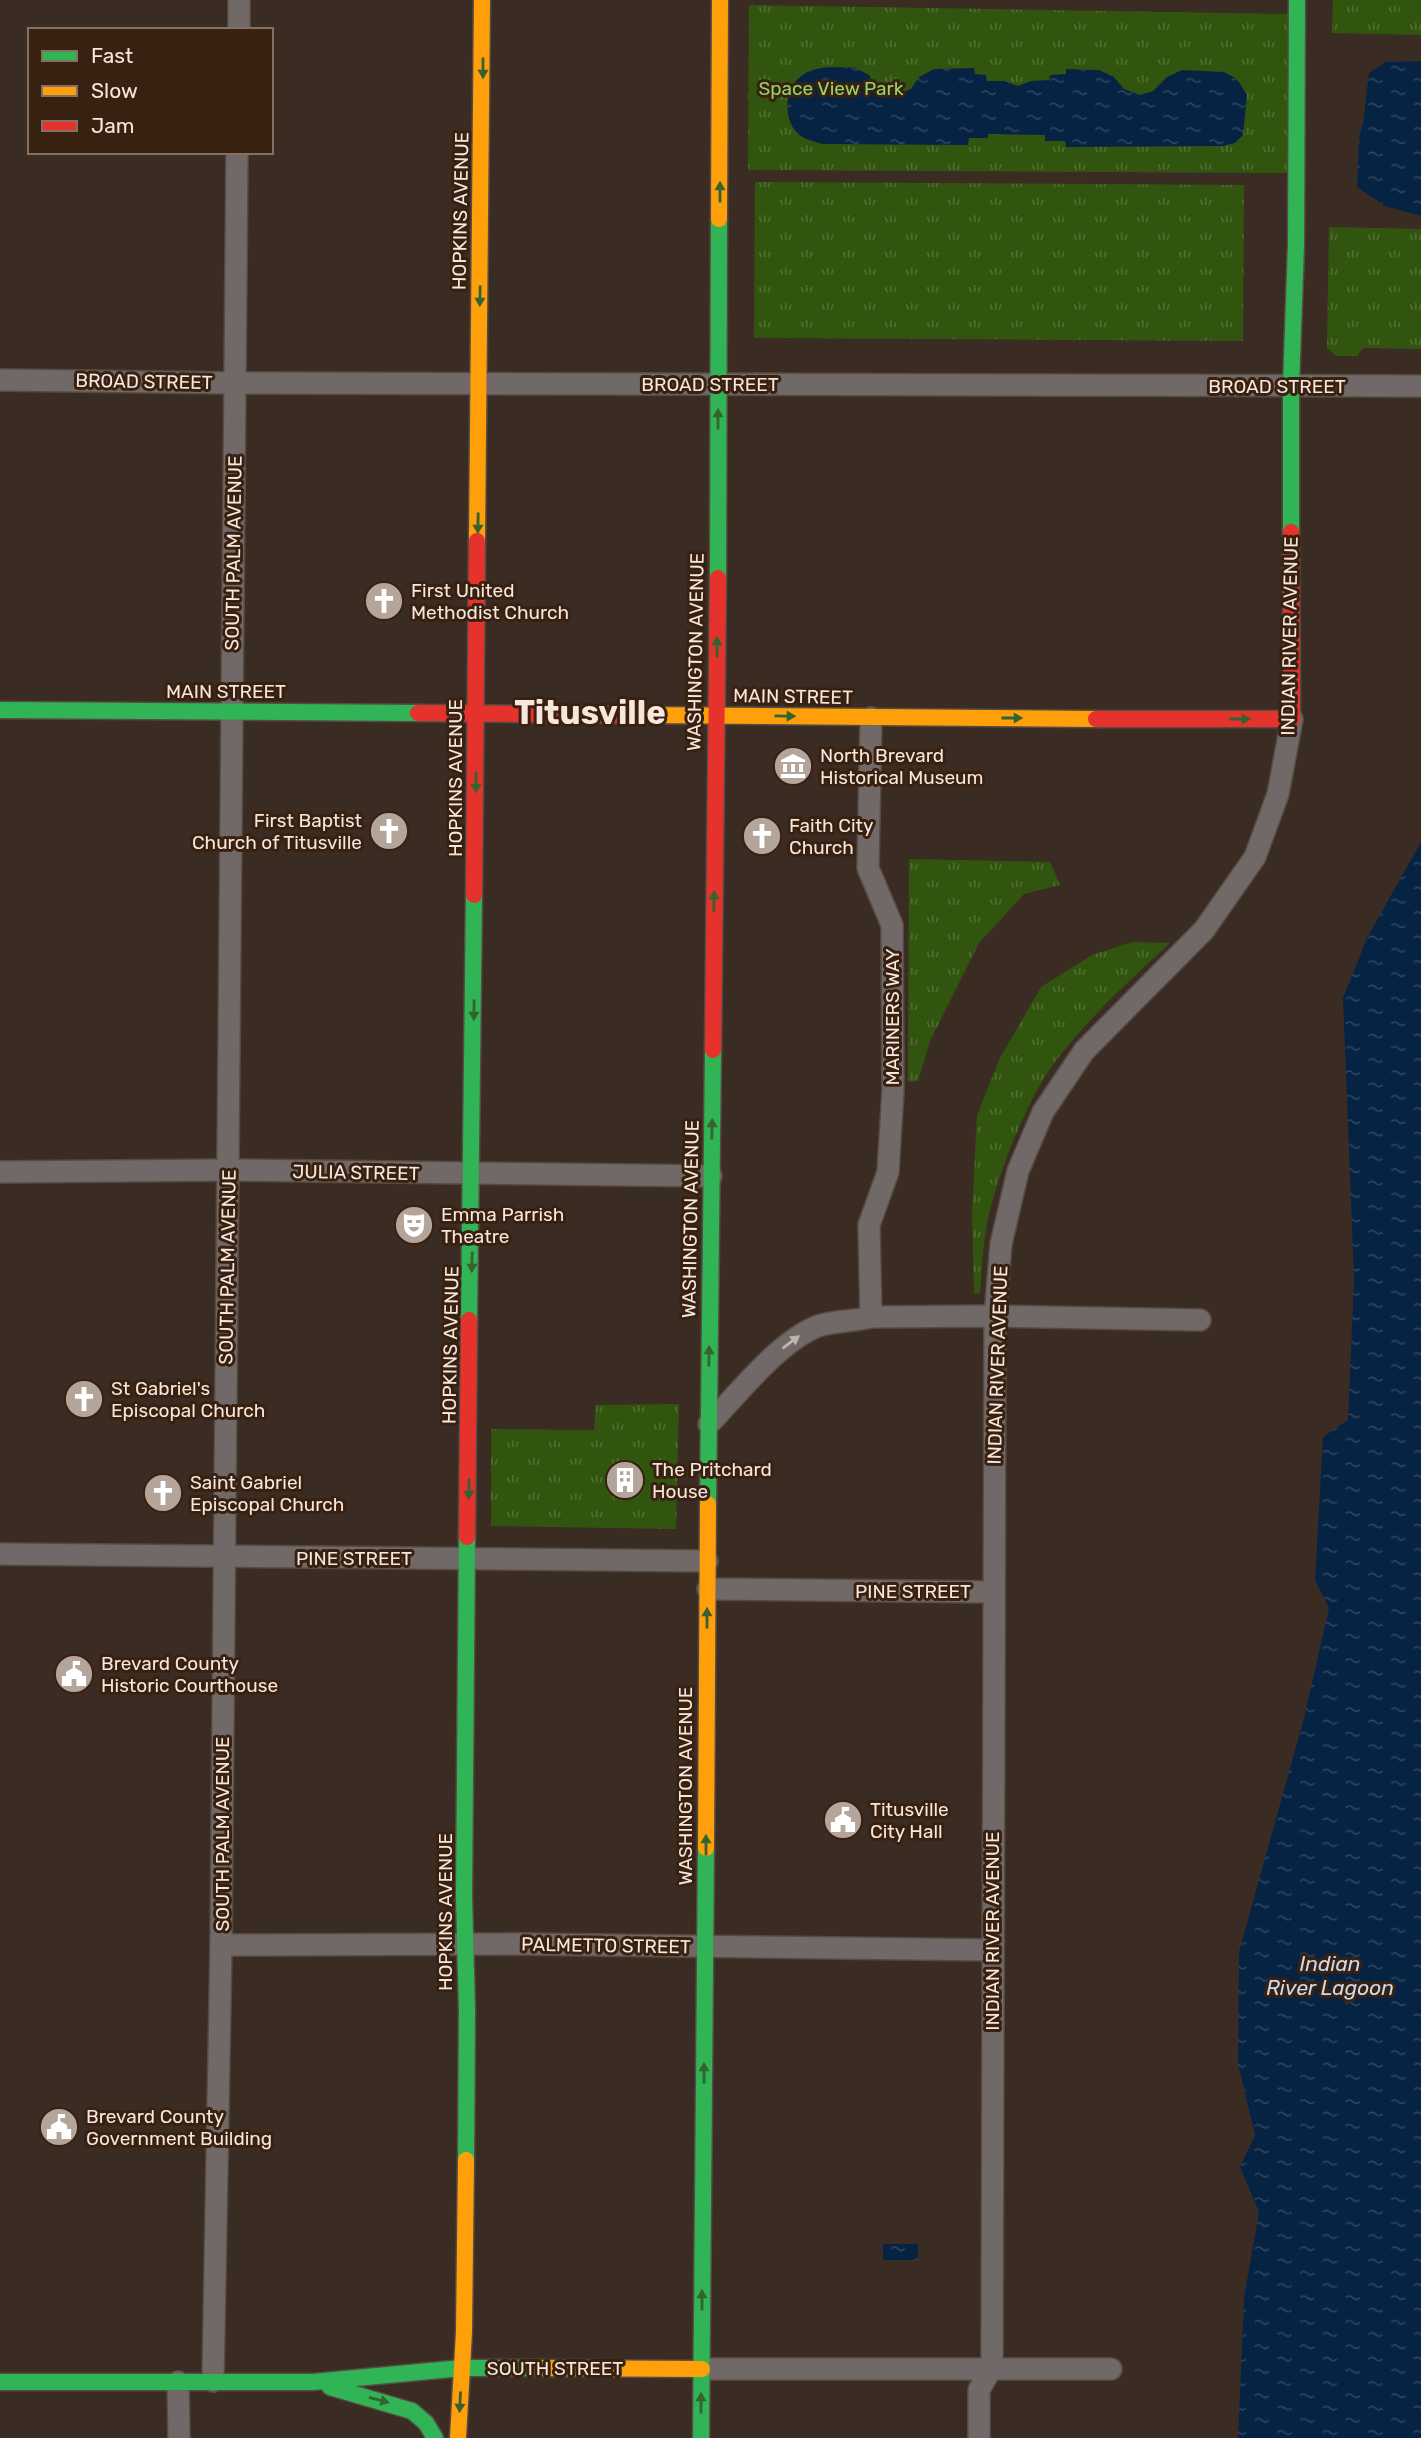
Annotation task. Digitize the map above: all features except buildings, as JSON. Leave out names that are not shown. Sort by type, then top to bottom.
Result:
[{"type":"main road","name":"HOPKINS AVENUE","points":[[458,2438],[464,2332],[482,0]]},
{"type":"main road","name":"WASHINGTON AVENUE","points":[[701,2438],[720,0]]},
{"type":"main road","name":"INDIAN RIVER AVENUE","points":[[1292,719],[1292,387],[1296,244],[1297,0]]},
{"type":"main road","name":"MAIN STREET","points":[[0,709],[871,718],[1292,719]]},
{"type":"main road","name":"SOUTH STREET","points":[[0,2382],[313,2382],[462,2368],[702,2369]]},
{"type":"main road","points":[[313,2382],[412,2411],[420,2416],[435,2438]]},
{"type":"street","points":[[239,0],[239,28]]},
{"type":"street","name":"SOUTH PALM AVENUE","points":[[213,2381],[221,1945],[237,154]]},
{"type":"street","name":"BROAD STREET","points":[[0,380],[1421,386]]},
{"type":"street","name":"MARINERS WAY","points":[[871,718],[869,868],[892,925],[893,1090],[888,1172],[869,1226],[871,1317]]},
{"type":"street","name":"INDIAN RIVER AVENUE","points":[[979,2438],[979,2389],[992,2367],[995,1316],[1001,1244],[1018,1171],[1043,1112],[1084,1051],[1204,930],[1255,857],[1278,794],[1292,719]]},
{"type":"street","name":"JULIA STREET","points":[[0,1172],[229,1170],[711,1175]]},
{"type":"street","points":[[709,1424],[785,1345],[832,1322],[871,1317],[995,1316],[1200,1320]]},
{"type":"street","name":"PINE STREET","points":[[0,1553],[707,1561]]},
{"type":"street","name":"PINE STREET","points":[[708,1589],[993,1592]]},
{"type":"street","name":"PALMETTO STREET","points":[[221,1945],[992,1950]]},
{"type":"street","name":"SOUTH STREET","points":[[702,2369],[1111,2369]]},
{"type":"street","points":[[178,2382],[179,2438]]},
{"type":"green space","points":[[1333,0],[1421,0],[1421,35],[1332,33]]},
{"type":"green space","name":"Space View Park","points":[[749,5],[1288,14],[1288,173],[748,170]]},
{"type":"green space","points":[[755,182],[1244,185],[1243,341],[754,338]]},
{"type":"green space","points":[[1329,227],[1421,229],[1421,349],[1363,348],[1357,356],[1336,356],[1327,348]]},
{"type":"green space","points":[[909,859],[1050,862],[1060,885],[1024,894],[979,943],[930,1041],[918,1081],[908,1082]]},
{"type":"green space","points":[[1132,942],[1170,943],[1081,1030],[1055,1062],[1033,1097],[996,1190],[985,1238],[980,1293],[974,1294],[972,1214],[977,1115],[1000,1058],[1041,987],[1092,955]]},
{"type":"green space","points":[[679,1404],[676,1529],[491,1526],[491,1429],[594,1430],[596,1405]]},
{"type":"water","points":[[1421,61],[1421,216],[1385,206],[1357,187],[1359,138],[1369,73],[1385,62]]},
{"type":"water","points":[[853,67],[869,75],[880,91],[897,95],[911,89],[919,77],[934,69],[974,68],[975,74],[986,75],[987,81],[1004,81],[1018,86],[1031,81],[1049,80],[1050,75],[1066,74],[1066,69],[1099,70],[1114,77],[1124,89],[1140,95],[1153,91],[1167,77],[1182,70],[1224,72],[1237,79],[1247,95],[1243,135],[1235,143],[1223,146],[1066,147],[1065,141],[1045,141],[1045,135],[988,134],[988,138],[969,138],[968,145],[822,144],[801,136],[790,122],[788,113],[789,95],[797,80],[815,69]]},
{"type":"water","name":"Indian River Lagoon","points":[[1421,842],[1421,2438],[1238,2438],[1244,2298],[1259,2212],[1240,2167],[1255,2135],[1238,2064],[1239,1952],[1304,1718],[1329,1608],[1315,1580],[1323,1437],[1348,1420],[1354,1279],[1343,998],[1367,938]]},
{"type":"water","points":[[883,2244],[918,2244],[918,2260],[883,2260]]},
{"type":"traffic: fast","points":[[1291,532],[1297,0]]},
{"type":"traffic: fast","points":[[718,578],[719,219]]},
{"type":"traffic: fast","points":[[0,710],[418,713]]},
{"type":"traffic: fast","points":[[469,1320],[474,895]]},
{"type":"traffic: fast","points":[[708,1504],[713,1050]]},
{"type":"traffic: fast","points":[[466,2160],[467,2011],[464,1896],[467,1537]]},
{"type":"traffic: fast","points":[[701,2438],[706,1848]]},
{"type":"traffic: fast","points":[[0,2382],[313,2382],[462,2368],[538,2368]]},
{"type":"traffic: fast","points":[[330,2387],[412,2411],[426,2423],[435,2438]]},
{"type":"traffic: slow","points":[[477,541],[482,0]]},
{"type":"traffic: slow","points":[[719,219],[720,0]]},
{"type":"traffic: slow","points":[[645,715],[1096,719]]},
{"type":"traffic: slow","points":[[706,1848],[708,1504]]},
{"type":"traffic: slow","points":[[458,2438],[464,2332],[466,2160]]},
{"type":"traffic: slow","points":[[538,2368],[702,2369]]},
{"type":"traffic: jam","points":[[1096,719],[1292,719],[1291,532]]},
{"type":"traffic: jam","points":[[474,895],[477,541]]},
{"type":"traffic: jam","points":[[713,1050],[718,578]]},
{"type":"traffic: jam","points":[[418,713],[645,715]]},
{"type":"traffic: jam","points":[[467,1537],[469,1320]]},
{"type":"place","name":"First United Methodist Church","points":[[384,601]]},
{"type":"place","name":"North Brevard Historical Museum","points":[[793,766]]},
{"type":"place","name":"First Baptist Church of Titusville","points":[[389,831]]},
{"type":"place","name":"Faith City Church","points":[[762,836]]},
{"type":"place","name":"Emma Parrish Theatre","points":[[414,1225]]},
{"type":"place","name":"St Gabriel's Episcopal Church","points":[[84,1399]]},
{"type":"place","name":"The Pritchard House","points":[[625,1480]]},
{"type":"place","name":"Saint Gabriel Episcopal Church","points":[[163,1493]]},
{"type":"place","name":"Brevard County Historic Courthouse","points":[[74,1674]]},
{"type":"place","name":"Titusville City Hall","points":[[843,1820]]},
{"type":"place","name":"Brevard County Government Building","points":[[59,2127]]},
{"type":"district","name":"Titusville","points":[[590,712]]}]
